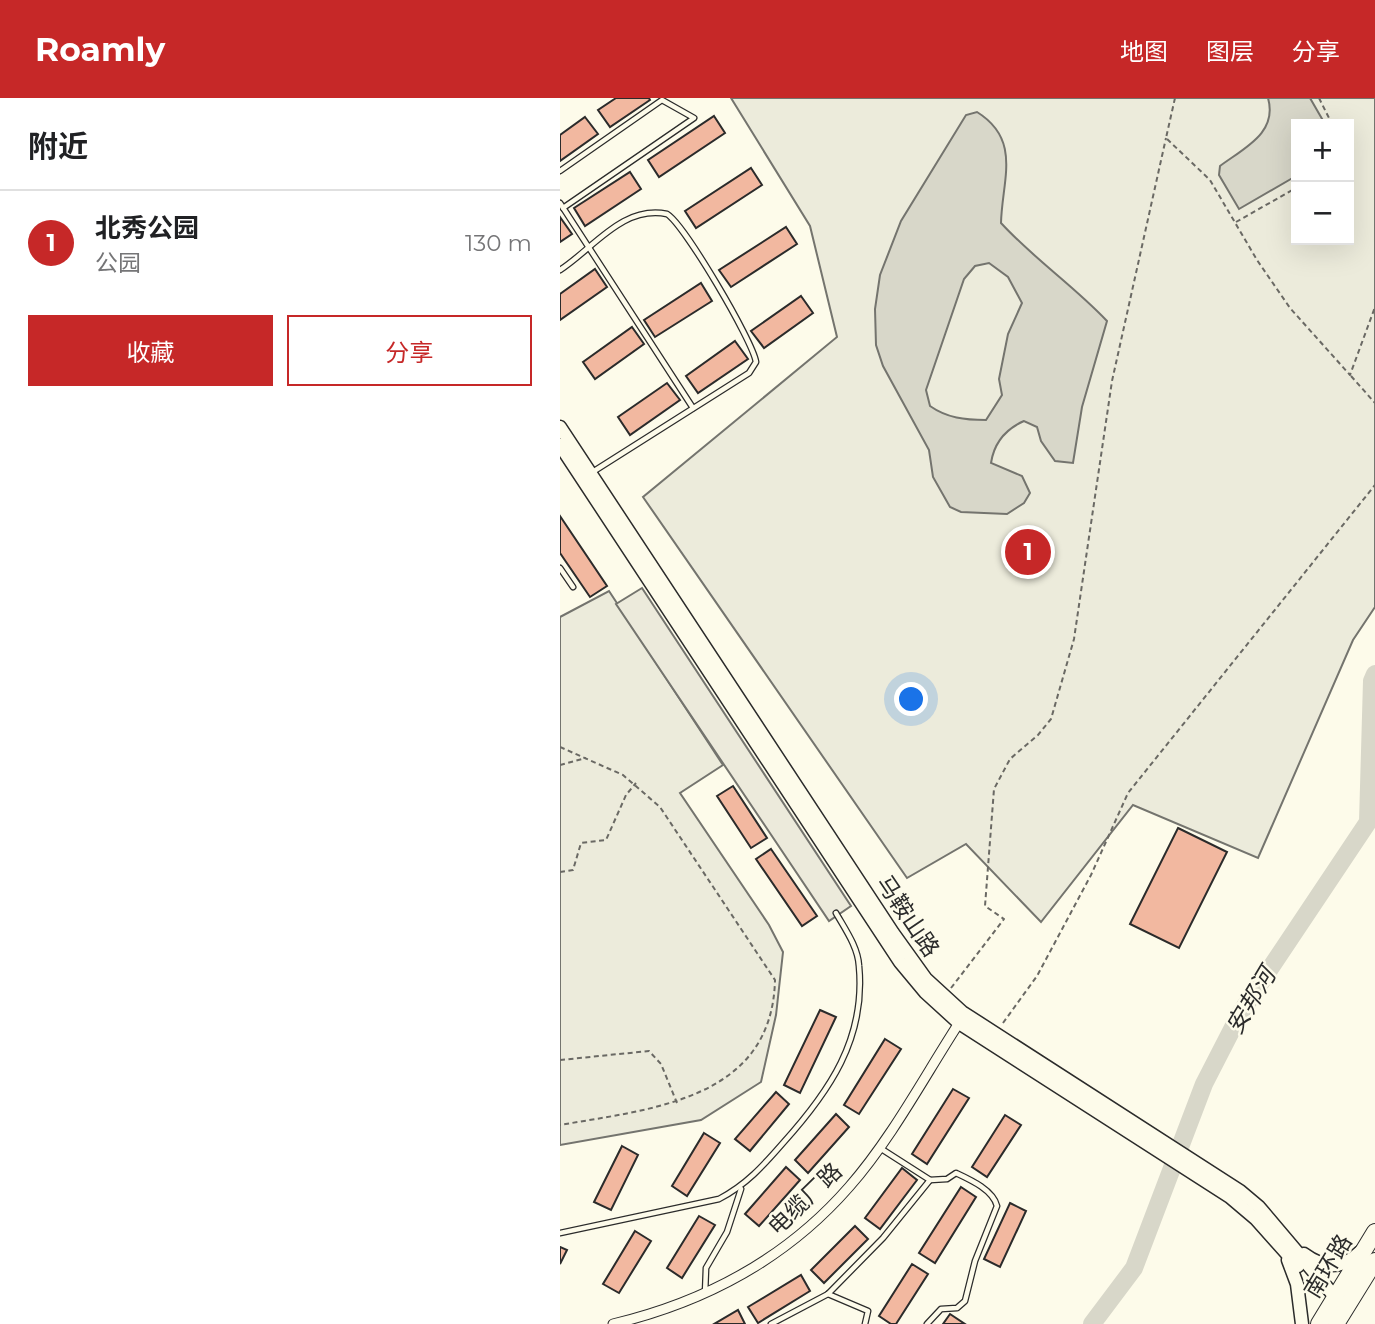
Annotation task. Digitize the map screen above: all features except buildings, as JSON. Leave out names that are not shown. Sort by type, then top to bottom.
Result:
[{"type":"highway","name":"南环路","points":[[1338,1311],[1372,1237]]},
{"type":"highway","name":"南环路","points":[[1319,1324],[1338,1311],[1375,1261]]},
{"type":"main road","name":"马鞍山路","points":[[560,427],[893,933],[943,996],[1098,1105],[1203,1173],[1284,1244],[1338,1311]]},
{"type":"main road","name":"马鞍山路","points":[[560,445],[900,962],[925,992],[960,1023],[1098,1105]]},
{"type":"main road","points":[[1284,1244],[1328,1266],[1349,1262],[1372,1237]]},
{"type":"main road","points":[[1284,1244],[1295,1275],[1302,1324]]},
{"type":"street","name":"电缆厂路","points":[[613,1324],[647,1316],[705,1295],[774,1254],[812,1225],[849,1187],[879,1147],[960,1023]]},
{"type":"lane","points":[[560,172],[662,100],[694,118],[561,205],[693,408]]},
{"type":"lane","points":[[560,270],[590,249],[619,223],[630,218],[667,214],[681,228],[721,293],[756,362],[749,373],[590,473]]},
{"type":"lane","points":[[560,568],[573,587]]},
{"type":"lane","points":[[560,1233],[705,1204],[741,1188],[800,1125],[836,1077],[844,1061],[858,1001],[859,965],[851,940],[836,912]]},
{"type":"lane","points":[[879,1147],[930,1180],[947,1178],[956,1173],[975,1182],[995,1200],[997,1206],[975,1261],[965,1301],[957,1308],[941,1309],[927,1324]]},
{"type":"lane","points":[[771,1324],[828,1294],[883,1238],[930,1180]]},
{"type":"lane","points":[[705,1295],[706,1268],[727,1233],[741,1188]]},
{"type":"lane","points":[[828,1294],[868,1311],[865,1324]]},
{"type":"path","points":[[943,996],[971,965],[1004,919],[985,906],[991,803],[1004,768],[1045,728],[1061,688],[1076,626],[1123,321],[1175,98]]},
{"type":"path","points":[[1319,98],[1330,119]]},
{"type":"path","points":[[1166,138],[1210,180],[1290,308],[1375,403]]},
{"type":"path","points":[[1235,222],[1291,191]]},
{"type":"path","points":[[1350,375],[1375,307]]},
{"type":"path","points":[[995,1033],[1037,976],[1091,874],[1129,793],[1375,485]]},
{"type":"path","points":[[560,747],[636,783],[673,823],[775,980],[766,1025],[748,1059],[712,1087],[677,1103],[560,1125]]},
{"type":"path","points":[[560,765],[586,758]]},
{"type":"path","points":[[560,872],[573,870],[581,843],[606,840],[626,794],[636,783]]},
{"type":"path","points":[[560,1060],[649,1051],[661,1064],[677,1103]]},
{"type":"shaded area","points":[[731,98],[1375,98],[1375,607],[1353,640],[1258,858],[1133,805],[1041,922],[966,844],[907,878],[643,497],[837,337],[810,226]]},
{"type":"shaded area","points":[[1268,98],[1310,98],[1322,119],[1291,119],[1291,179],[1239,209],[1219,175],[1220,166],[1257,138],[1264,130],[1270,110]]},
{"type":"shaded area","points":[[977,112],[991,123],[1005,148],[1006,176],[1001,223],[1107,321],[1082,407],[1073,463],[1055,461],[1041,441],[1037,427],[1024,421],[1006,433],[998,443],[991,463],[1022,476],[1030,493],[1024,503],[1007,514],[961,512],[950,507],[933,477],[929,450],[883,366],[876,345],[875,309],[880,275],[901,221],[966,115]],"holes":[[[989,263],[1008,277],[1022,303],[1008,334],[999,379],[1002,395],[986,420],[956,418],[936,410],[930,406],[926,390],[964,279],[975,266]]]},
{"type":"shaded area","points":[[642,588],[851,906],[829,921],[616,604]]},
{"type":"shaded area","points":[[609,591],[723,765],[680,793],[769,925],[783,952],[776,1015],[761,1082],[701,1120],[560,1145],[560,617]]},
{"type":"waterway","name":"安邦河","points":[[1092,1324],[1134,1268],[1204,1084],[1241,1012],[1368,822],[1372,681],[1375,674]]},
{"type":"place","name":"北秀公园","points":[[1028,552]]}]
